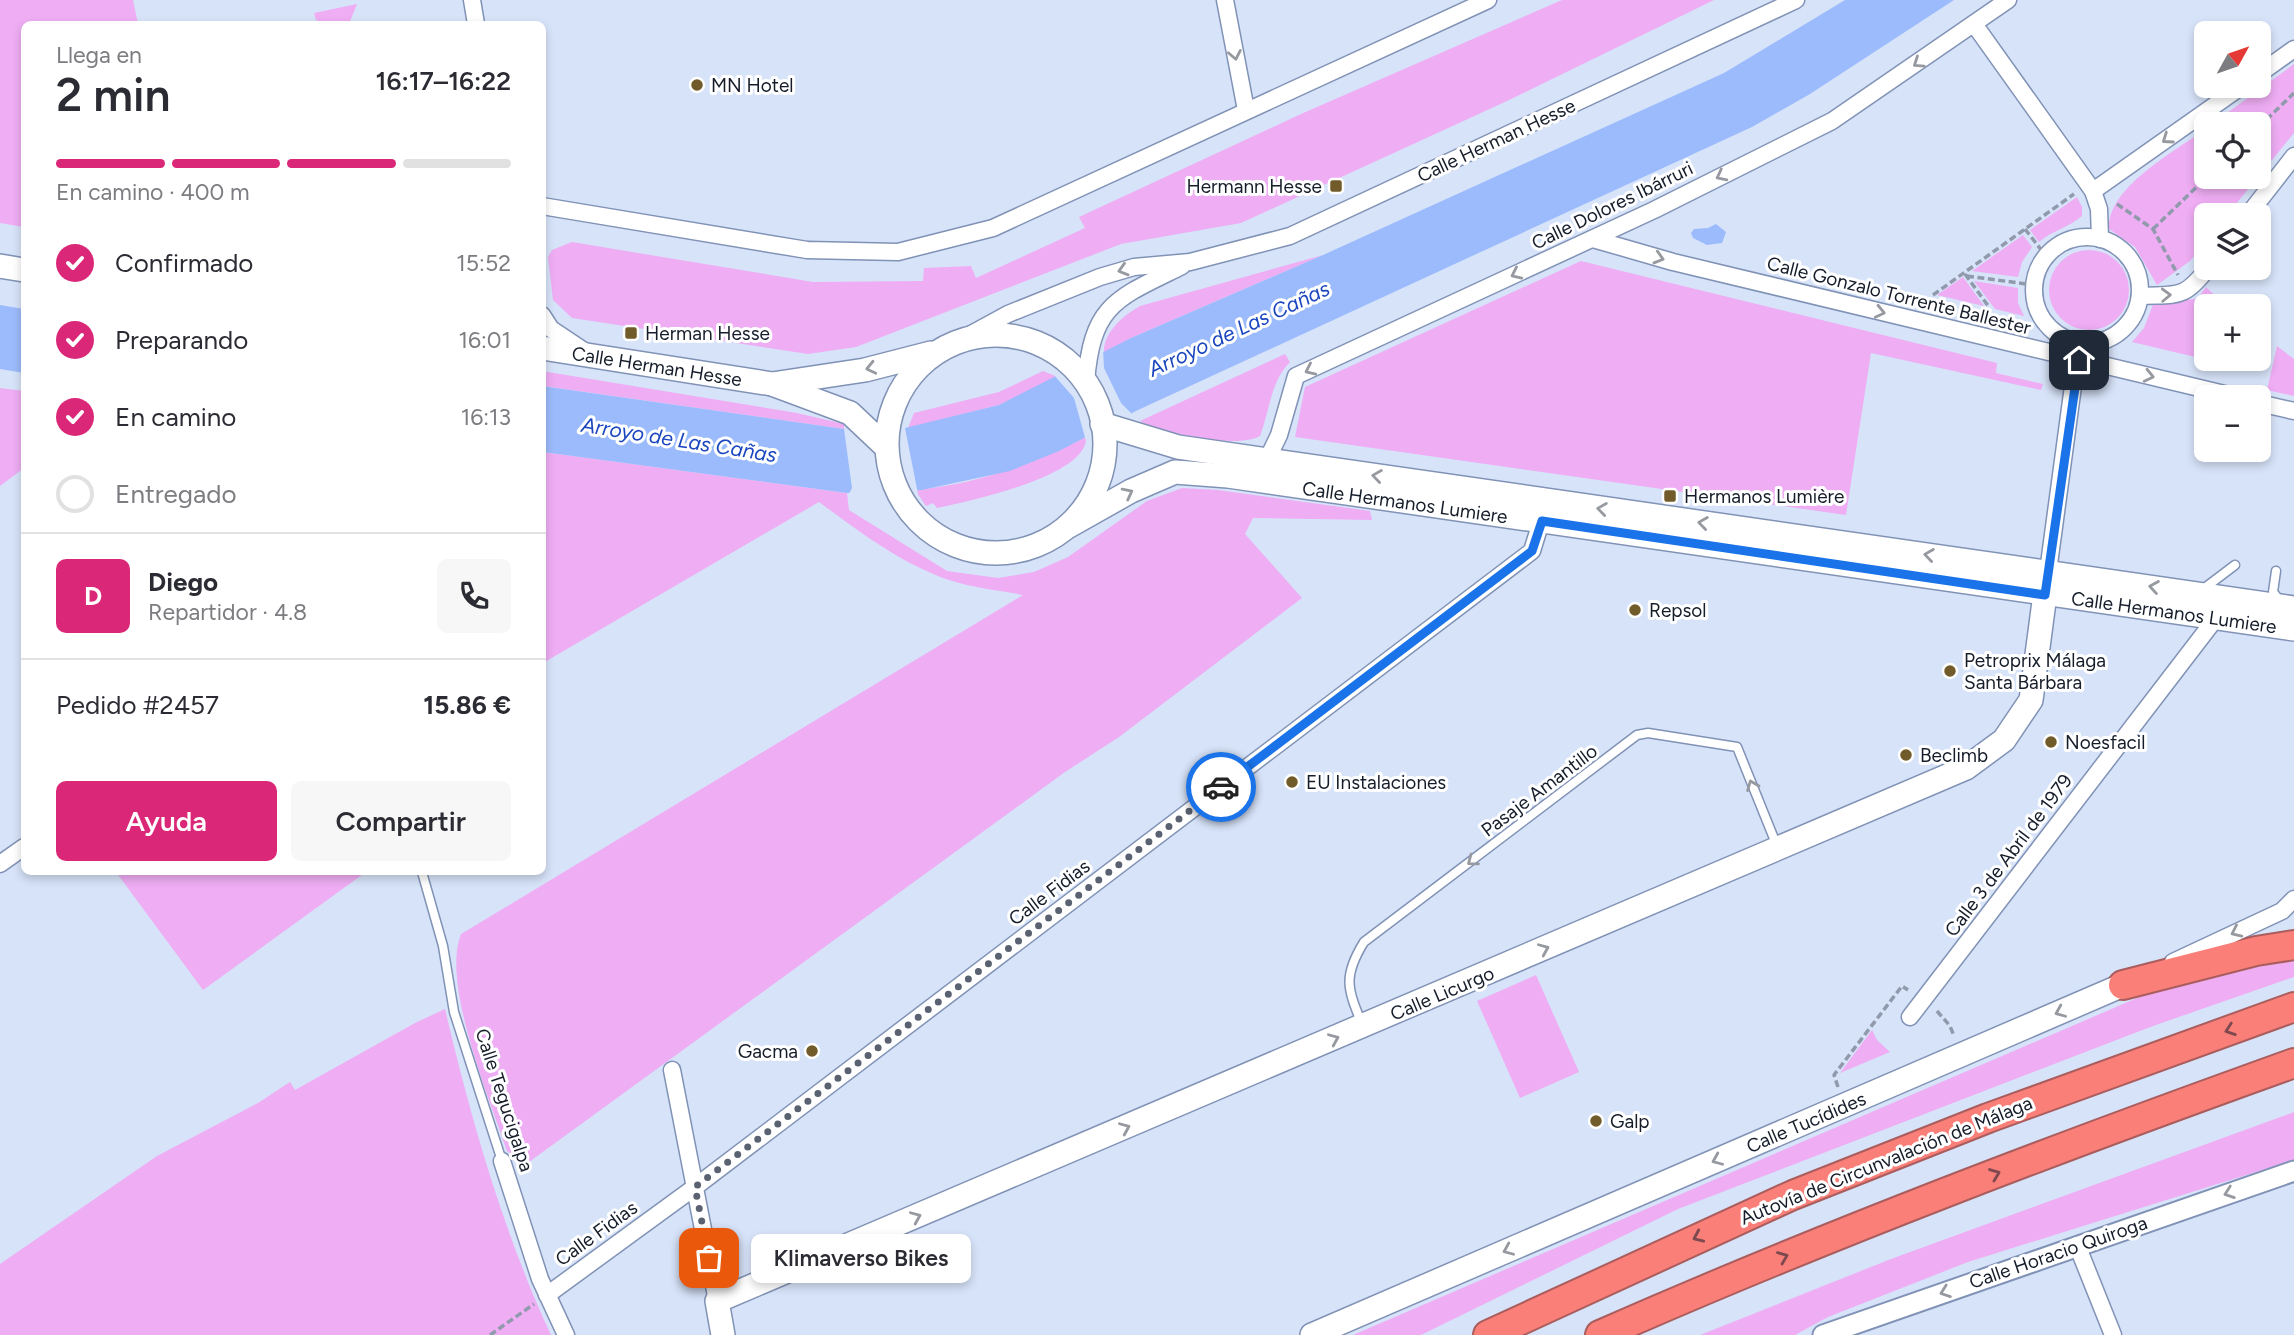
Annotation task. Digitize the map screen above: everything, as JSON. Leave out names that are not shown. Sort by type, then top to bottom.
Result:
[{"type":"highway","points":[[2123,985],[2256,951],[2294,945]]},
{"type":"highway","name":"Autovía de Circunvalación de Málaga","points":[[1488,1335],[1793,1195],[1988,1118],[2294,1007]]},
{"type":"highway","points":[[1600,1335],[1903,1209],[2294,1063]]},
{"type":"highway","points":[[1622,1335],[1675,1302]]},
{"type":"main road","points":[[0,266],[21,270]]},
{"type":"main road","points":[[1010,334],[1041,343],[1080,360],[1086,382],[1108,430],[1101,478],[1090,502],[1069,526],[1050,540],[1024,550],[968,551],[935,537],[907,511],[899,499],[880,435],[899,391],[915,369],[944,348],[980,336],[1010,334]]},
{"type":"main road","name":"Calle Herman Hesse","points":[[772,384],[865,370],[944,348]]},
{"type":"main road","name":"Calle Herman Hesse","points":[[546,349],[772,384],[850,413],[880,435]]},
{"type":"main road","name":"Calle Hermanos Lumiere","points":[[1108,430],[1178,447],[1267,460],[1544,511]]},
{"type":"main road","name":"Calle Hermanos Lumiere","points":[[1069,526],[1131,491],[1175,472],[1544,511],[2047,581],[2197,594],[2289,607]]},
{"type":"main road","name":"Calle Hermanos Lumiere","points":[[2047,581],[2216,618],[2294,629]]},
{"type":"main road","name":"Calle Licurgo","points":[[718,1301],[1966,768],[2004,740],[2031,700],[2047,581]]},
{"type":"main road","name":"Calle Tucídides","points":[[1311,1335],[2123,985]]},
{"type":"main road","points":[[718,1301],[723,1335]]},
{"type":"street","points":[[472,0],[476,21]]},
{"type":"street","points":[[1225,0],[1246,110]]},
{"type":"street","points":[[546,207],[807,250],[898,252],[993,228],[1488,0]]},
{"type":"street","name":"Calle Dolores Ibárruri","points":[[1267,460],[1279,435],[1296,376],[1593,239],[1832,121],[2008,0]]},
{"type":"street","name":"Calle Herman Hesse","points":[[944,348],[1008,314],[1100,277],[1134,267],[1190,262],[1290,236],[1795,1]]},
{"type":"street","points":[[1974,24],[2090,188],[2099,209],[2100,239]]},
{"type":"street","points":[[2272,65],[2294,49]]},
{"type":"street","points":[[2090,188],[2224,98]]},
{"type":"street","points":[[2257,203],[2294,156]]},
{"type":"street","name":"Calle Gonzalo Torrente Ballester","points":[[1593,239],[1673,262],[2194,387]]},
{"type":"street","points":[[2100,239],[2114,244],[2130,260],[2139,281],[2140,296],[2131,320],[2112,338],[2095,343],[2077,343],[2049,329],[2037,308],[2034,285],[2046,256],[2070,240],[2100,239]]},
{"type":"street","name":"Calle Herman Hesse","points":[[1080,360],[1105,311],[1149,282],[1190,262]]},
{"type":"street","points":[[2140,296],[2180,294],[2191,289],[2198,280]]},
{"type":"street","points":[[546,321],[551,329],[589,355]]},
{"type":"street","points":[[2047,581],[2079,360],[2077,343]]},
{"type":"street","points":[[2271,405],[2294,411]]},
{"type":"street","name":"Calle Fidias","points":[[547,1295],[695,1187],[1532,551],[1544,511]]},
{"type":"street","name":"Calle 3 de Abril de 1979","points":[[1910,1017],[2216,618]]},
{"type":"street","points":[[0,864],[21,849]]},
{"type":"street","name":"Calle Tucídides","points":[[2123,985],[2282,911],[2294,899]]},
{"type":"street","points":[[672,1070],[718,1301]]},
{"type":"street","name":"Calle Tegucigalpa","points":[[502,1161],[547,1295],[566,1335]]},
{"type":"street","name":"Calle Horacio Quiroga","points":[[1823,1335],[2294,1171]]},
{"type":"street","points":[[2077,1245],[2113,1335]]},
{"type":"lane","points":[[2197,594],[2235,565]]},
{"type":"lane","points":[[2276,571],[2273,592],[2289,607]]},
{"type":"lane","name":"Pasaje Amantillo","points":[[1364,1027],[1348,983],[1351,963],[1364,942],[1637,735],[1648,733],[1737,747],[1778,849]]},
{"type":"lane","name":"Calle Tegucigalpa","points":[[423,875],[443,946],[454,1012],[502,1161]]},
{"type":"path","points":[[2271,115],[2294,93]]},
{"type":"path","points":[[1933,295],[2025,229],[2090,188]]},
{"type":"path","points":[[2153,229],[2195,189]]},
{"type":"path","points":[[2099,209],[2116,203],[2153,229],[2178,270],[2180,294]]},
{"type":"path","points":[[2025,229],[2046,256]]},
{"type":"path","points":[[1965,274],[2034,285]]},
{"type":"path","points":[[1965,274],[1989,307],[1982,336]]},
{"type":"path","points":[[1844,1105],[1835,1075],[1902,986],[1942,1015],[1950,1026],[1961,1055]]},
{"type":"path","points":[[490,1335],[547,1295]]},
{"type":"shaded area","points":[[0,0],[133,0],[137,21],[21,21],[21,226],[0,223]]},
{"type":"shaded area","points":[[1562,0],[1714,0],[1507,101],[1241,223],[1121,244],[856,347],[808,354],[572,318],[553,300],[548,257],[552,250],[572,242],[813,282],[923,281],[924,268],[971,266],[976,278],[1085,228],[1079,217],[1301,114]]},
{"type":"shaded area","points":[[357,4],[350,21],[318,21],[314,13]]},
{"type":"shaded area","points":[[2294,64],[2294,133],[2271,161],[2271,112],[2228,112],[2248,98],[2272,98],[2272,80]]},
{"type":"shaded area","points":[[2194,137],[2194,189],[2248,189],[2237,203],[2194,203],[2194,256],[2157,285],[2135,247],[2109,229],[2111,214],[2119,199],[2146,171]]},
{"type":"shaded area","points":[[2077,197],[2082,207],[2082,216],[2039,242],[2030,230]]},
{"type":"shaded area","points":[[2023,235],[2032,247],[2022,262],[2018,277],[1972,271]]},
{"type":"shaded area","points":[[2089,250],[2104,253],[2117,262],[2126,275],[2129,290],[2126,305],[2117,318],[2104,327],[2089,330],[2074,327],[2061,318],[2052,305],[2049,290],[2052,275],[2061,262],[2074,253]]},
{"type":"shaded area","points":[[1323,255],[1131,338],[1104,353],[1111,331],[1121,319],[1140,306]]},
{"type":"shaded area","points":[[1581,261],[1997,363],[1996,373],[2043,384],[2041,390],[1871,353],[1846,515],[1295,437],[1305,387]]},
{"type":"shaded area","points":[[1963,277],[1984,306],[1937,295]]},
{"type":"shaded area","points":[[1974,281],[2018,288],[2018,303],[2024,316],[1995,309]]},
{"type":"shaded area","points":[[2206,287],[2213,294],[2201,294]]},
{"type":"shaded area","points":[[2194,299],[2194,357],[2132,342],[2144,328],[2154,302]]},
{"type":"shaded area","points":[[2277,346],[2294,359],[2294,396],[2271,391],[2271,385],[2268,385]]},
{"type":"shaded area","points":[[1285,354],[1290,362],[1278,378],[1260,436],[1235,441],[1200,438],[1165,431],[1140,421]]},
{"type":"shaded area","points":[[1043,371],[1058,377],[999,405],[908,428],[914,413],[999,392]]},
{"type":"shaded area","points":[[546,372],[797,413],[844,424],[844,429],[546,386]]},
{"type":"shaded area","points":[[0,388],[21,391],[21,470],[0,486]]},
{"type":"shaded area","points":[[1086,437],[1082,451],[1068,464],[1024,485],[937,508],[933,503],[926,506],[915,490],[960,483],[1003,472]]},
{"type":"shaded area","points":[[546,452],[847,493],[849,510],[947,571],[998,578],[1034,572],[1068,557],[1147,501],[1182,488],[1218,490],[1370,511],[1372,520],[1253,518],[1245,534],[1302,598],[1119,737],[1065,772],[529,1162],[519,1160],[507,1151],[462,1011],[457,981],[457,955],[461,934],[1023,595],[967,585],[931,573],[881,546],[819,502],[546,661]]},
{"type":"shaded area","points":[[118,875],[362,875],[203,990]]},
{"type":"shaded area","points":[[2294,954],[2294,977],[2153,1026],[1678,1209],[1421,1335],[1353,1335],[2144,995],[2238,961]]},
{"type":"shaded area","points":[[1536,975],[1579,1072],[1520,1098],[1477,1001]]},
{"type":"shaded area","points":[[445,1009],[466,1092],[503,1216],[551,1335],[0,1335],[0,1264],[157,1156],[258,1103],[290,1082],[295,1090]]},
{"type":"shaded area","points":[[1872,1030],[1877,1040],[1890,1052],[1840,1073]]},
{"type":"shaded area","points":[[2294,1112],[2294,1160],[1968,1262],[1828,1317],[1795,1335],[1700,1335],[1891,1259]]},
{"type":"water","name":"Arroyo de Las Cañas","points":[[1845,0],[1954,0],[1810,94],[1752,127],[1138,410],[1059,451],[1010,471],[922,490],[847,493],[546,452],[546,387],[844,429],[905,428],[999,405],[1131,338],[1323,255],[1724,73]]},
{"type":"water","points":[[1716,224],[1726,232],[1722,243],[1707,245],[1693,238],[1691,233],[1694,229],[1708,228]]},
{"type":"water","points":[[0,305],[21,308],[21,372],[0,369]]},
{"type":"pier","points":[[1103,349],[1104,368],[1121,403],[1134,416],[1086,441],[1074,398],[1054,375]]},
{"type":"pier","points":[[905,428],[918,494],[848,496],[852,488],[844,429]]},
{"type":"way so far","points":[[709,1258],[695,1187],[1221,787]]},
{"type":"place","name":"MN Hotel","points":[[697,85]]},
{"type":"place","name":"Hermann Hesse","points":[[1336,186]]},
{"type":"place","name":"Herman Hesse","points":[[631,333]]},
{"type":"place","name":"Hermanos Lumière","points":[[1670,496]]},
{"type":"place","name":"Repsol","points":[[1635,610]]},
{"type":"place","name":"Petroprix Málaga Santa Bárbara","points":[[1950,671]]},
{"type":"place","name":"Noesfacil","points":[[2051,742]]},
{"type":"place","name":"Beclimb","points":[[1906,755]]},
{"type":"place","name":"EU Instalaciones","points":[[1292,782]]},
{"type":"place","name":"Gacma","points":[[812,1051]]},
{"type":"place","name":"Galp","points":[[1596,1121]]},
{"type":"place","name":"Klimaverso Bikes","points":[[709,1258]]},
{"type":"route","points":[[1221,787],[1532,551],[1542,521],[2045,595],[2079,360]]}]
